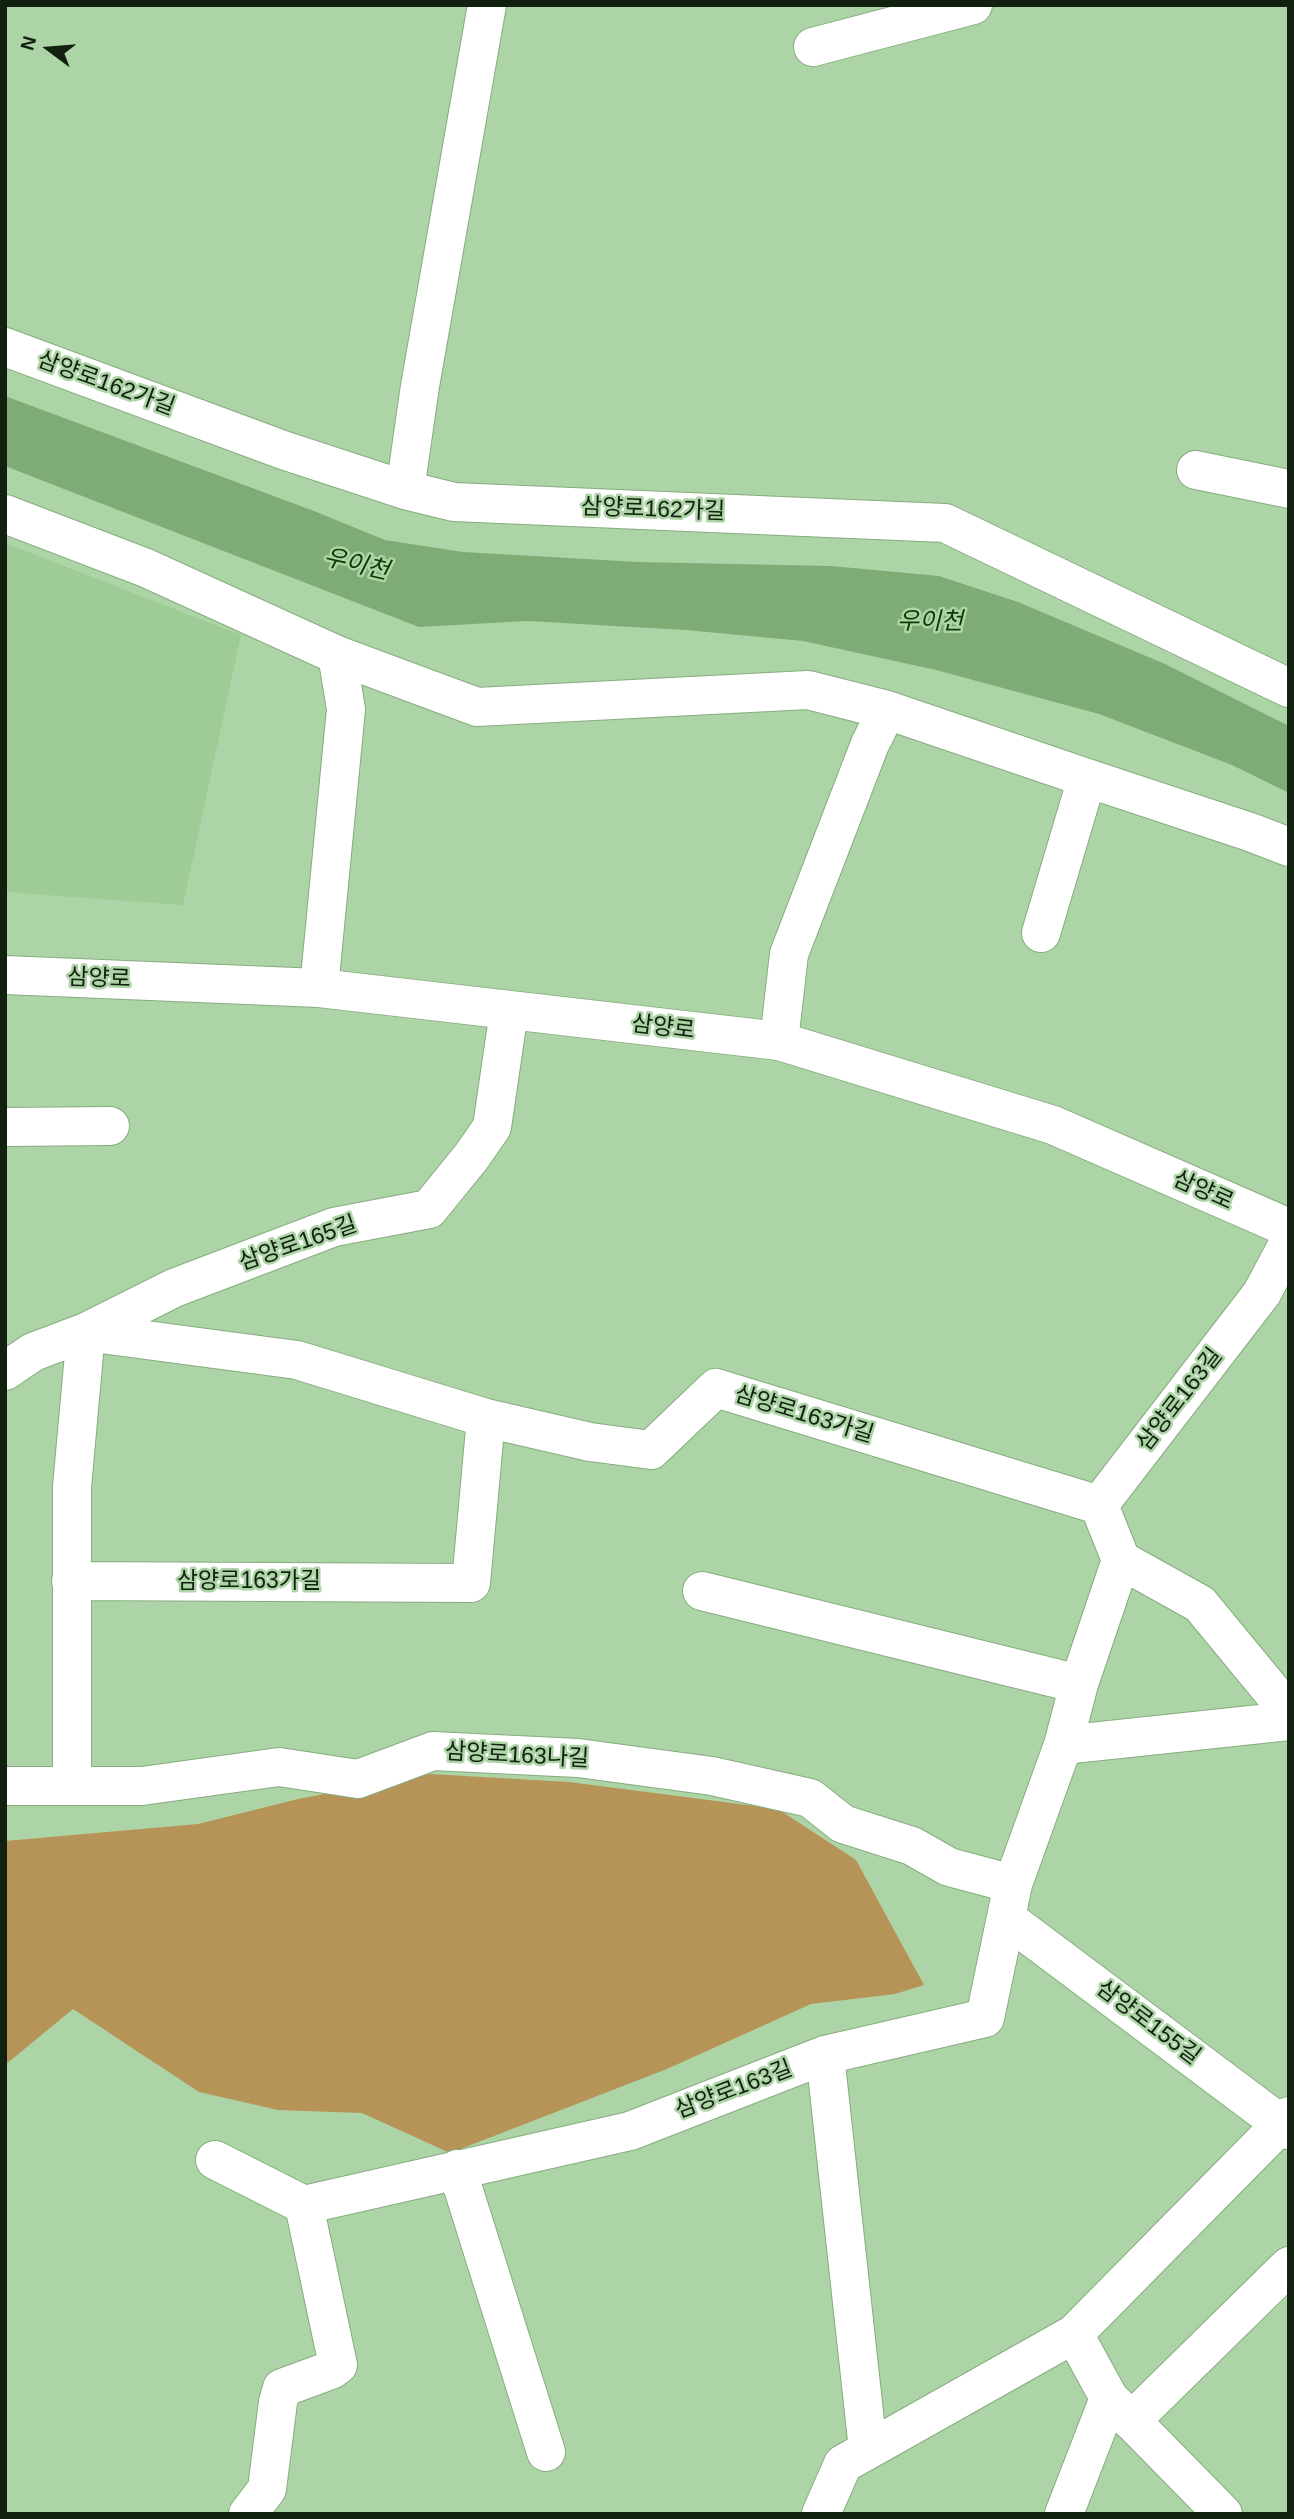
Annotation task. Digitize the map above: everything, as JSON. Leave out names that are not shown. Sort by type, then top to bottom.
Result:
[{"type":"street","points":[[405,490],[420,386],[487,5]]},
{"type":"street","points":[[813,47],[973,5]]},
{"type":"street","name":"삼양로162가길","points":[[5,347],[283,450],[405,490],[454,502],[944,523],[1289,688]]},
{"type":"street","points":[[1196,470],[1289,489]]},
{"type":"street","points":[[5,514],[146,568],[337,654],[477,706],[808,690],[887,710],[1289,847]]},
{"type":"street","points":[[319,988],[346,709],[337,654]]},
{"type":"street","points":[[779,1041],[789,954],[866,756],[887,710]]},
{"type":"street","points":[[1041,933],[1087,778]]},
{"type":"street","name":"삼양로","points":[[5,975],[319,988],[779,1041],[1053,1125],[1289,1228]]},
{"type":"street","name":"삼양로165길","points":[[5,1371],[33,1352],[86,1332],[174,1288],[334,1227],[429,1209],[492,1127],[509,1011]]},
{"type":"street","points":[[5,1127],[110,1126]]},
{"type":"street","name":"삼양로163길","points":[[1099,1505],[1262,1293],[1289,1242]]},
{"type":"street","points":[[72,1786],[72,1487],[86,1332]]},
{"type":"street","name":"삼양로163가길","points":[[86,1332],[297,1360],[486,1418],[590,1442],[651,1450],[716,1388],[1099,1505]]},
{"type":"street","name":"삼양로163가길","points":[[71,1581],[471,1583],[486,1418]]},
{"type":"street","points":[[1099,1505],[1121,1560],[1200,1604],[1289,1712]]},
{"type":"street","name":"삼양로163길","points":[[304,2205],[630,2131],[825,2056],[985,2018],[1010,1901],[1063,1745],[1079,1684],[1121,1560]]},
{"type":"street","points":[[702,1591],[1079,1684]]},
{"type":"street","points":[[1063,1745],[1289,1721]]},
{"type":"street","name":"삼양로163나길","points":[[5,1786],[142,1786],[279,1767],[358,1779],[433,1751],[578,1758],[712,1776],[810,1798],[843,1824],[912,1846],[1010,1901]]},
{"type":"street","name":"삼양로155길","points":[[1010,1901],[1286,2123]]},
{"type":"street","points":[[825,2056],[869,2449]]},
{"type":"street","points":[[821,2514],[843,2464],[1074,2334],[1286,2123]]},
{"type":"street","points":[[215,2160],[304,2205],[338,2365],[282,2388],[267,2489],[248,2514]]},
{"type":"street","points":[[457,2169],[546,2452]]},
{"type":"street","points":[[1064,2514],[1120,2410],[1289,2266]]},
{"type":"street","points":[[1074,2334],[1120,2410],[1223,2514]]},
{"type":"shaded area","points":[[5,543],[241,635],[183,905],[5,892]]},
{"type":"shaded area","points":[[430,1774],[569,1782],[778,1809],[856,1860],[924,1985],[895,1994],[811,2004],[667,2069],[450,2153],[362,2113],[278,2110],[199,2092],[73,2009],[5,2065],[5,1841],[198,1824],[298,1799]]},
{"type":"water","name":"우이천","points":[[5,396],[385,540],[463,552],[638,562],[831,566],[939,576],[1018,602],[1165,664],[1289,726],[1289,793],[1232,765],[1099,714],[936,670],[803,641],[686,630],[527,621],[419,627],[5,466]]}]
